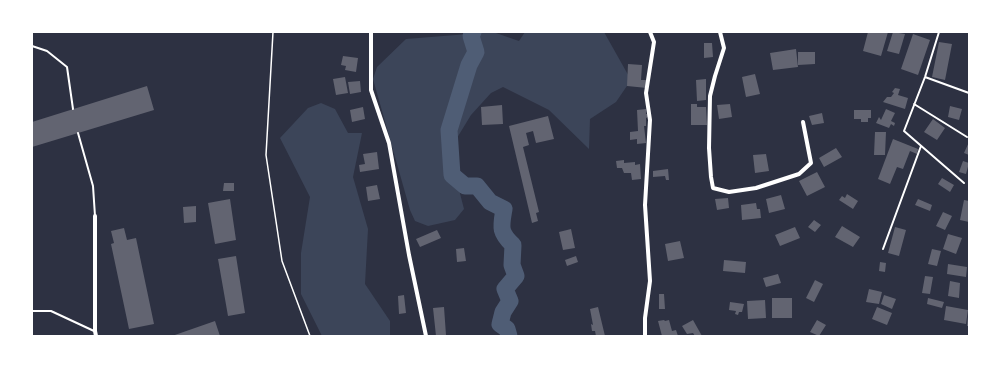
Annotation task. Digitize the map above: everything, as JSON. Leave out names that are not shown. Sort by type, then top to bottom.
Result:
[{"type":"street","points":[[371,32],[371,90],[388,143],[426,336]]},
{"type":"street","points":[[645,336],[645,318],[650,281],[645,205],[650,120],[646,93],[654,42],[650,32]]},
{"type":"street","points":[[720,32],[724,48],[710,96],[709,148],[713,188],[729,192],[756,188],[799,174],[812,163],[803,122]]},
{"type":"street","points":[[95,216],[95,334]]},
{"type":"lane","points":[[940,32],[925,78],[904,131],[964,183]]},
{"type":"lane","points":[[32,46],[47,51],[67,67],[73,109]]},
{"type":"lane","points":[[925,78],[969,93]]},
{"type":"lane","points":[[914,104],[967,137]]},
{"type":"lane","points":[[78,133],[93,186],[95,216]]},
{"type":"lane","points":[[883,249],[921,146]]},
{"type":"lane","points":[[32,311],[51,311],[95,334]]},
{"type":"path","points":[[273,32],[266,155],[282,261],[310,336]]},
{"type":"shaded area","points":[[493,32],[519,41],[525,32],[604,32],[631,80],[616,102],[590,119],[589,149],[549,110],[503,87],[491,93],[471,115],[449,151],[464,209],[455,220],[428,226],[415,221],[410,210],[373,79],[377,67],[406,39]]},
{"type":"shaded area","points":[[321,103],[335,109],[348,133],[362,133],[353,177],[368,229],[365,284],[390,321],[390,336],[322,336],[301,294],[301,253],[310,197],[280,138],[308,108]]},
{"type":"building","points":[[868,32],[888,32],[881,56],[863,51]]},
{"type":"building","points":[[893,32],[905,34],[899,54],[887,51]]},
{"type":"building","points":[[913,34],[930,40],[918,75],[901,69]]},
{"type":"building","points":[[939,42],[952,44],[945,80],[932,77]]},
{"type":"building","points":[[704,43],[712,43],[713,57],[704,58]]},
{"type":"building","points":[[796,49],[798,67],[773,70],[770,53]]},
{"type":"building","points":[[798,52],[815,52],[815,64],[798,65]]},
{"type":"building","points":[[343,56],[358,58],[356,72],[345,70],[346,66],[341,65]]},
{"type":"building","points":[[628,64],[642,65],[641,80],[647,80],[647,88],[627,86]]},
{"type":"building","points":[[755,74],[760,94],[746,97],[742,77]]},
{"type":"building","points":[[345,77],[348,93],[336,95],[333,79]]},
{"type":"building","points":[[706,79],[706,100],[697,101],[696,80]]},
{"type":"building","points":[[360,81],[361,92],[350,94],[348,82]]},
{"type":"building","points":[[147,86],[154,110],[32,147],[32,122]]},
{"type":"building","points":[[895,88],[900,89],[898,95],[908,98],[905,109],[883,102],[887,97],[891,97]]},
{"type":"building","points":[[691,104],[697,104],[697,107],[706,107],[707,125],[691,125]]},
{"type":"building","points":[[730,104],[732,117],[719,119],[717,105]]},
{"type":"building","points":[[502,105],[503,124],[482,125],[481,107]]},
{"type":"building","points":[[950,106],[962,109],[959,120],[948,117]]},
{"type":"building","points":[[363,107],[365,119],[352,122],[350,110]]},
{"type":"building","points":[[646,109],[646,114],[648,114],[648,117],[646,118],[646,126],[644,126],[646,143],[637,144],[637,139],[630,140],[630,132],[638,131],[637,110]]},
{"type":"building","points":[[886,109],[895,113],[891,121],[895,123],[894,126],[891,124],[889,128],[876,123],[879,117],[881,120]]},
{"type":"building","points":[[854,110],[871,110],[871,118],[868,118],[868,122],[861,122],[861,119],[854,119]]},
{"type":"building","points":[[822,113],[824,123],[812,125],[809,116]]},
{"type":"building","points":[[548,116],[554,139],[536,143],[533,131],[526,133],[529,145],[523,147],[539,212],[536,213],[538,221],[532,223],[509,126]]},
{"type":"building","points":[[933,119],[945,128],[937,140],[924,132]]},
{"type":"building","points":[[875,132],[886,132],[885,155],[874,155]]},
{"type":"building","points":[[893,139],[918,149],[917,154],[910,151],[903,169],[897,167],[890,184],[878,179]]},
{"type":"building","points":[[969,142],[969,155],[964,153]]},
{"type":"building","points":[[836,148],[842,157],[824,167],[819,158]]},
{"type":"building","points":[[377,152],[379,169],[360,172],[359,165],[365,164],[363,154]]},
{"type":"building","points":[[766,154],[769,171],[755,173],[753,155]]},
{"type":"building","points":[[624,160],[624,163],[635,162],[635,165],[640,164],[641,179],[632,180],[631,173],[624,173],[622,168],[617,168],[616,161]]},
{"type":"building","points":[[963,161],[969,163],[966,174],[959,172]]},
{"type":"building","points":[[668,169],[669,180],[666,180],[665,176],[653,177],[653,171]]},
{"type":"building","points":[[817,172],[825,187],[807,196],[799,181]]},
{"type":"building","points":[[942,178],[954,185],[950,192],[938,184]]},
{"type":"building","points":[[224,183],[234,183],[234,191],[223,191]]},
{"type":"building","points":[[377,185],[380,199],[368,201],[366,187]]},
{"type":"building","points":[[847,194],[858,201],[853,209],[839,200],[842,196],[845,198]]},
{"type":"building","points":[[781,195],[785,209],[769,213],[766,199]]},
{"type":"building","points":[[728,198],[729,208],[717,210],[715,199]]},
{"type":"building","points":[[230,199],[236,240],[215,244],[208,203]]},
{"type":"building","points":[[918,199],[932,205],[930,211],[915,205]]},
{"type":"building","points":[[964,200],[969,201],[969,222],[960,220]]},
{"type":"building","points":[[756,203],[757,209],[760,209],[761,218],[742,220],[741,205]]},
{"type":"building","points":[[196,206],[196,222],[184,223],[183,207]]},
{"type":"building","points":[[943,212],[952,216],[945,230],[936,226]]},
{"type":"building","points":[[814,220],[821,225],[815,232],[808,227]]},
{"type":"building","points":[[842,226],[860,237],[853,247],[835,237]]},
{"type":"building","points":[[795,227],[800,238],[780,246],[775,235]]},
{"type":"building","points":[[895,227],[906,230],[899,256],[888,253]]},
{"type":"building","points":[[124,228],[127,240],[136,238],[154,324],[129,329],[111,244],[114,243],[111,231]]},
{"type":"building","points":[[571,229],[575,248],[563,250],[559,232]]},
{"type":"building","points":[[437,230],[441,238],[420,247],[416,239]]},
{"type":"building","points":[[948,234],[962,238],[956,254],[943,249]]},
{"type":"building","points":[[680,241],[684,258],[668,261],[665,244]]},
{"type":"building","points":[[464,248],[466,261],[457,262],[456,249]]},
{"type":"building","points":[[932,249],[941,251],[937,266],[928,264]]},
{"type":"building","points":[[236,256],[245,313],[228,316],[218,259]]},
{"type":"building","points":[[576,256],[578,262],[567,266],[565,260]]},
{"type":"building","points":[[724,260],[746,262],[745,273],[723,271]]},
{"type":"building","points":[[880,262],[886,263],[885,272],[879,271]]},
{"type":"building","points":[[948,264],[967,267],[966,277],[947,274]]},
{"type":"building","points":[[778,274],[781,283],[766,287],[763,278]]},
{"type":"building","points":[[925,276],[933,277],[930,294],[922,293]]},
{"type":"building","points":[[815,280],[823,284],[814,302],[806,298]]},
{"type":"building","points":[[950,281],[960,283],[959,298],[948,296]]},
{"type":"building","points":[[869,289],[882,292],[879,304],[866,302]]},
{"type":"building","points":[[659,294],[664,294],[665,309],[659,309]]},
{"type":"building","points":[[404,295],[406,313],[399,314],[398,296]]},
{"type":"building","points":[[884,295],[896,299],[892,309],[881,304]]},
{"type":"building","points":[[772,298],[792,298],[792,318],[772,318]]},
{"type":"building","points":[[928,298],[944,302],[942,308],[927,304]]},
{"type":"building","points":[[765,300],[766,318],[748,319],[747,301]]},
{"type":"building","points":[[730,302],[744,304],[742,312],[739,312],[738,315],[735,314],[736,311],[729,310]]},
{"type":"building","points":[[946,306],[968,310],[966,324],[944,320]]},
{"type":"building","points":[[444,307],[446,335],[436,336],[433,308]]},
{"type":"building","points":[[598,307],[605,336],[596,336],[595,331],[592,331],[591,324],[593,325],[590,309]]},
{"type":"building","points":[[877,307],[892,313],[887,325],[872,319]]},
{"type":"building","points":[[968,316],[969,326],[967,326]]},
{"type":"building","points":[[669,320],[672,331],[676,330],[678,336],[662,336],[658,321]]},
{"type":"building","points":[[693,320],[702,336],[695,336],[693,333],[687,334],[682,326]]},
{"type":"building","points":[[817,320],[826,325],[819,336],[810,332]]},
{"type":"building","points":[[215,321],[220,336],[172,336]]},
{"type":"waterway","points":[[473,32],[471,36],[476,52],[469,65],[449,130],[452,175],[465,186],[477,186],[490,202],[504,209],[502,229],[505,236],[513,245],[512,265],[516,276],[505,289],[510,301],[503,312],[500,324],[507,329],[509,336]]}]
